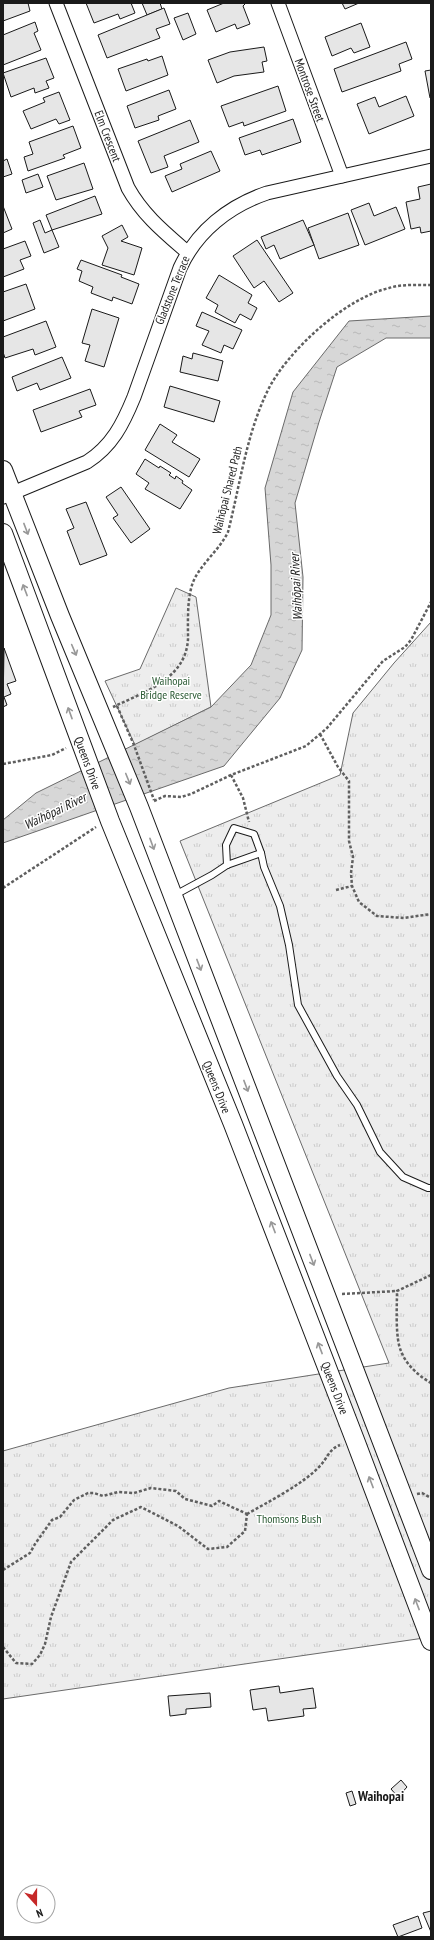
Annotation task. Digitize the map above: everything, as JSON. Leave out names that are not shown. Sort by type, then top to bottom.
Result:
[{"type":"main road","name":"Queens Drive","points":[[3,470],[8,495],[116,751],[147,804],[172,897],[257,1114],[431,1570]]},
{"type":"main road","name":"Queens Drive","points":[[3,533],[110,821],[233,1124],[431,1640]]},
{"type":"main road","points":[[233,1124],[257,1114]]},
{"type":"street","name":"Elm Crescent","points":[[56,3],[131,193],[148,218],[187,252]]},
{"type":"street","name":"Montrose Street","points":[[278,3],[342,176]]},
{"type":"street","name":"Gladstone Terrace","points":[[8,495],[87,462],[99,454],[110,443],[127,415],[169,295],[187,252],[204,232],[217,220],[248,199],[286,187],[431,156]]},
{"type":"lane","points":[[227,865],[226,845],[234,828],[254,834],[264,867],[280,906],[289,945],[298,1005],[337,1076],[357,1105],[380,1152],[403,1176],[431,1188]]},
{"type":"lane","points":[[172,897],[212,876],[227,865],[260,853]]},
{"type":"path","name":"Waihōpai Shared Path","points":[[153,794],[117,706],[161,684],[173,674],[181,663],[187,650],[188,608],[193,584],[197,575],[223,544],[228,532],[249,440],[267,391],[298,348],[322,325],[356,301],[389,288],[431,285]]},
{"type":"path","points":[[147,804],[165,796],[181,797],[191,794],[231,775],[296,751],[320,734],[383,661],[408,644],[431,602]]},
{"type":"path","points":[[320,734],[338,767],[349,781],[348,841],[353,857],[351,873],[352,886],[359,902],[377,916],[404,918],[431,914]]},
{"type":"path","points":[[3,764],[52,755],[69,747]]},
{"type":"path","points":[[231,775],[244,798],[248,820],[254,834]]},
{"type":"path","points":[[3,888],[90,830]]},
{"type":"path","points":[[336,890],[352,886]]},
{"type":"path","points":[[325,1295],[397,1291],[431,1275]]},
{"type":"path","points":[[397,1291],[397,1323],[401,1351],[418,1374],[431,1383]]},
{"type":"path","points":[[247,1514],[287,1491],[319,1468],[334,1447],[355,1440]]},
{"type":"path","points":[[3,1570],[30,1553],[52,1520],[60,1517],[74,1500],[88,1493],[103,1496],[118,1492],[134,1493],[151,1488],[176,1491],[185,1499],[212,1506],[220,1501],[247,1514]]},
{"type":"path","points":[[3,1647],[16,1663],[32,1664],[40,1655],[51,1617],[71,1562],[113,1520],[141,1507],[178,1526],[208,1549],[227,1547],[245,1531],[247,1514]]},
{"type":"green space","name":"Waihopai Bridge Reserve","points":[[176,588],[196,597],[211,707],[135,745],[105,681],[140,669]]},
{"type":"green space","name":"Thomsons Bush","points":[[431,622],[431,1637],[3,1699],[3,1451],[229,1388],[389,1363],[180,841],[340,775],[353,713],[394,663]]},
{"type":"water","name":"Waihōpai River","points":[[431,316],[431,338],[386,338],[337,367],[295,503],[303,577],[302,650],[280,698],[224,766],[3,843],[3,820],[36,793],[211,707],[251,665],[271,615],[271,565],[265,488],[293,392],[349,321]]},
{"type":"building","points":[[3,3],[28,3],[30,11],[3,21]]},
{"type":"building","points":[[86,3],[131,3],[135,13],[120,19],[118,14],[94,23]]},
{"type":"building","points":[[142,3],[160,3],[162,9],[147,15]]},
{"type":"building","points":[[224,3],[246,3],[243,6],[250,24],[237,29],[235,24],[216,32],[207,10]]},
{"type":"building","points":[[342,3],[359,3],[345,9]]},
{"type":"building","points":[[164,8],[170,24],[156,29],[160,38],[107,58],[98,35]]},
{"type":"building","points":[[188,13],[196,34],[183,40],[174,18]]},
{"type":"building","points":[[35,22],[38,31],[34,33],[41,50],[3,65],[3,35]]},
{"type":"building","points":[[361,23],[370,47],[354,53],[351,48],[332,56],[325,37]]},
{"type":"building","points":[[406,42],[412,59],[399,64],[401,71],[342,92],[334,69]]},
{"type":"building","points":[[264,47],[267,61],[262,62],[264,72],[234,76],[217,83],[208,60],[230,52]]},
{"type":"building","points":[[162,56],[168,75],[126,91],[118,69],[147,59],[148,61]]},
{"type":"building","points":[[46,58],[54,78],[46,81],[49,88],[35,93],[34,88],[11,97],[3,73]]},
{"type":"building","points":[[431,70],[431,98],[430,98],[425,71]]},
{"type":"building","points":[[278,86],[286,111],[244,126],[243,122],[229,127],[221,106]]},
{"type":"building","points":[[169,90],[176,109],[158,116],[159,120],[135,128],[127,106]]},
{"type":"building","points":[[59,92],[70,120],[59,124],[56,119],[31,129],[23,111],[45,102],[43,98]]},
{"type":"building","points":[[406,96],[414,116],[369,134],[357,104],[375,97],[379,107]]},
{"type":"building","points":[[293,119],[301,142],[262,155],[260,150],[245,155],[239,138]]},
{"type":"building","points":[[190,120],[199,142],[164,156],[168,167],[151,173],[138,141]]},
{"type":"building","points":[[73,126],[81,148],[63,155],[65,158],[28,171],[24,157],[33,154],[29,142]]},
{"type":"building","points":[[211,151],[220,171],[172,192],[165,176],[182,169],[180,164]]},
{"type":"building","points":[[7,159],[12,174],[3,177],[3,161]]},
{"type":"building","points":[[84,163],[93,189],[56,200],[47,176]]},
{"type":"building","points":[[38,174],[43,187],[26,193],[22,180]]},
{"type":"building","points":[[431,184],[431,231],[421,233],[420,227],[411,229],[406,202],[420,199],[418,187]]},
{"type":"building","points":[[95,196],[102,214],[52,230],[46,215]]},
{"type":"building","points":[[369,203],[374,216],[396,207],[405,229],[365,245],[351,210]]},
{"type":"building","points":[[3,206],[12,229],[3,233]]},
{"type":"building","points":[[348,213],[359,245],[319,259],[308,228]]},
{"type":"building","points":[[40,220],[45,233],[52,230],[59,247],[44,253],[33,223]]},
{"type":"building","points":[[303,220],[314,245],[280,259],[274,245],[266,249],[261,237]]},
{"type":"building","points":[[122,225],[128,237],[121,241],[142,248],[134,275],[102,265],[108,248],[102,236]]},
{"type":"building","points":[[257,240],[293,293],[279,302],[264,281],[254,288],[233,256]]},
{"type":"building","points":[[25,241],[31,256],[20,260],[24,269],[3,277],[3,249]]},
{"type":"building","points":[[81,260],[122,275],[121,277],[139,284],[132,304],[113,297],[112,301],[91,293],[93,287],[79,281],[82,271],[77,269]]},
{"type":"building","points":[[219,275],[252,295],[248,303],[257,308],[251,320],[240,314],[235,323],[215,312],[218,305],[206,298]]},
{"type":"building","points":[[26,284],[35,309],[3,321],[3,292]]},
{"type":"building","points":[[92,309],[119,318],[104,367],[85,361],[90,345],[82,343]]},
{"type":"building","points":[[202,312],[242,330],[233,349],[224,345],[221,353],[202,345],[209,331],[196,326]]},
{"type":"building","points":[[46,321],[56,347],[35,355],[33,349],[5,358],[3,352],[3,337]]},
{"type":"building","points":[[193,353],[223,361],[218,381],[180,372],[183,356],[192,359]]},
{"type":"building","points":[[62,357],[71,378],[40,390],[37,383],[17,391],[12,377]]},
{"type":"building","points":[[170,386],[220,401],[214,422],[164,407]]},
{"type":"building","points":[[90,389],[96,405],[79,411],[82,417],[41,432],[33,410]]},
{"type":"building","points":[[160,424],[177,435],[172,442],[200,459],[189,477],[145,450]]},
{"type":"building","points":[[145,459],[159,468],[160,466],[171,473],[169,475],[175,479],[176,476],[183,481],[182,483],[192,490],[180,509],[145,489],[149,483],[136,474]]},
{"type":"building","points":[[121,487],[150,529],[131,543],[113,518],[118,515],[106,497]]},
{"type":"building","points":[[86,502],[107,555],[80,565],[67,531],[74,528],[66,509]]},
{"type":"building","points":[[4,648],[16,681],[7,684],[11,694],[4,697],[7,705],[3,707]]},
{"type":"building","points":[[279,1686],[280,1693],[313,1688],[316,1708],[303,1709],[304,1716],[268,1721],[266,1708],[253,1710],[250,1690]]},
{"type":"building","points":[[210,1693],[211,1707],[186,1709],[186,1714],[170,1716],[168,1696]]},
{"type":"building","points":[[401,1780],[407,1787],[398,1797],[391,1789]]},
{"type":"building","points":[[352,1791],[356,1804],[350,1806],[346,1793]]},
{"type":"building","points":[[431,1911],[431,1932],[423,1913]]},
{"type":"building","points":[[418,1916],[422,1928],[398,1937],[393,1925]]},
{"type":"district","name":"Waihopai","points":[[381,1796]]}]
